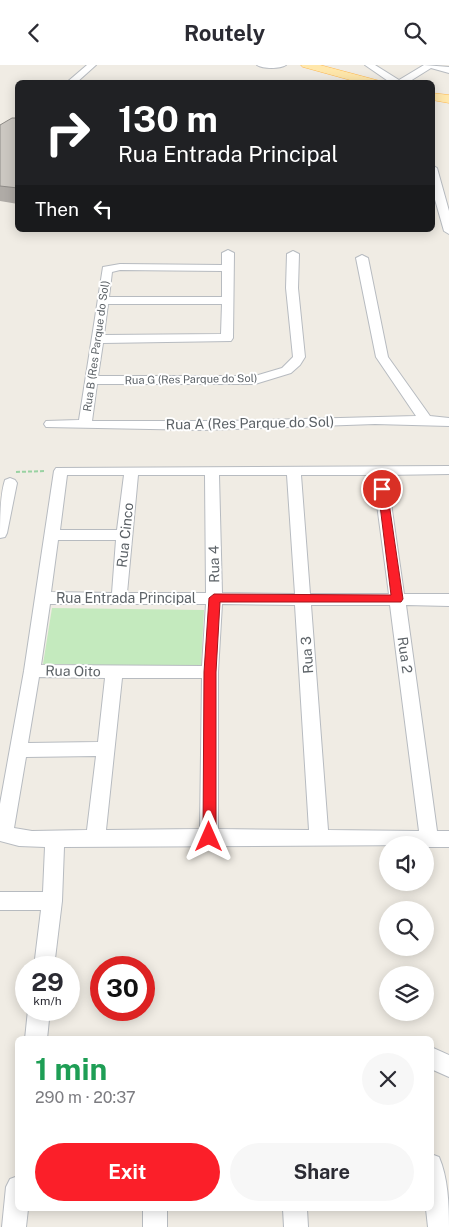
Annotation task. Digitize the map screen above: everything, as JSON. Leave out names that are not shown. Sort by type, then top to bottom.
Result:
[{"type":"main road","points":[[307,65],[364,80]]},
{"type":"main road","points":[[435,97],[449,99]]},
{"type":"street","points":[[74,80],[92,65]]},
{"type":"street","points":[[261,65],[282,65]]},
{"type":"street","points":[[369,65],[394,80]]},
{"type":"street","points":[[404,80],[429,65],[449,70]]},
{"type":"street","points":[[435,179],[449,231]]},
{"type":"street","points":[[98,339],[227,338],[228,253]]},
{"type":"street","name":"Rua G (Res Parque do Sol)","points":[[92,380],[255,380],[274,376],[293,366],[299,357],[292,288],[292,254]]},
{"type":"street","points":[[362,258],[382,357],[425,419]]},
{"type":"street","name":"Rua B (Res Parque do Sol)","points":[[85,425],[106,270],[109,268],[228,268]]},
{"type":"street","points":[[102,301],[228,300]]},
{"type":"street","name":"Rua A (Res Parque do Sol)","points":[[51,424],[252,425],[349,420],[425,419],[449,422]]},
{"type":"street","points":[[379,839],[96,837],[32,839],[2,833],[19,750],[32,671],[61,471],[449,470]]},
{"type":"street","name":"Rua Cinco","points":[[119,599],[132,471]]},
{"type":"street","name":"Rua 3","points":[[294,471],[319,839]]},
{"type":"street","name":"Rua 2","points":[[380,471],[430,836]]},
{"type":"street","name":"Rua 4","points":[[209,837],[210,672],[214,598],[212,472]]},
{"type":"street","points":[[0,533],[9,478]]},
{"type":"street","points":[[53,535],[124,535]]},
{"type":"street","name":"Rua Entrada Principal","points":[[42,598],[449,599]]},
{"type":"street","name":"Rua Oito","points":[[32,671],[210,672]]},
{"type":"street","points":[[96,837],[114,671]]},
{"type":"street","points":[[19,750],[105,749]]},
{"type":"street","points":[[45,956],[52,901],[55,839]]},
{"type":"street","points":[[434,839],[449,839]]},
{"type":"street","points":[[0,901],[52,901]]},
{"type":"street","points":[[36,1036],[38,1021]]},
{"type":"street","points":[[434,1059],[449,1066]]},
{"type":"street","points":[[434,1186],[440,1227]]},
{"type":"street","points":[[11,1196],[14,1227]]},
{"type":"street","points":[[154,1227],[155,1211]]},
{"type":"street","points":[[295,1211],[296,1227]]},
{"type":"path","points":[[9,478],[61,471]]},
{"type":"green space","points":[[52,608],[204,610],[201,667],[43,664]]},
{"type":"building","points":[[15,118],[15,188],[0,186],[0,125]]},
{"type":"route","points":[[209,837],[210,672],[214,598],[397,599],[382,489]]}]
